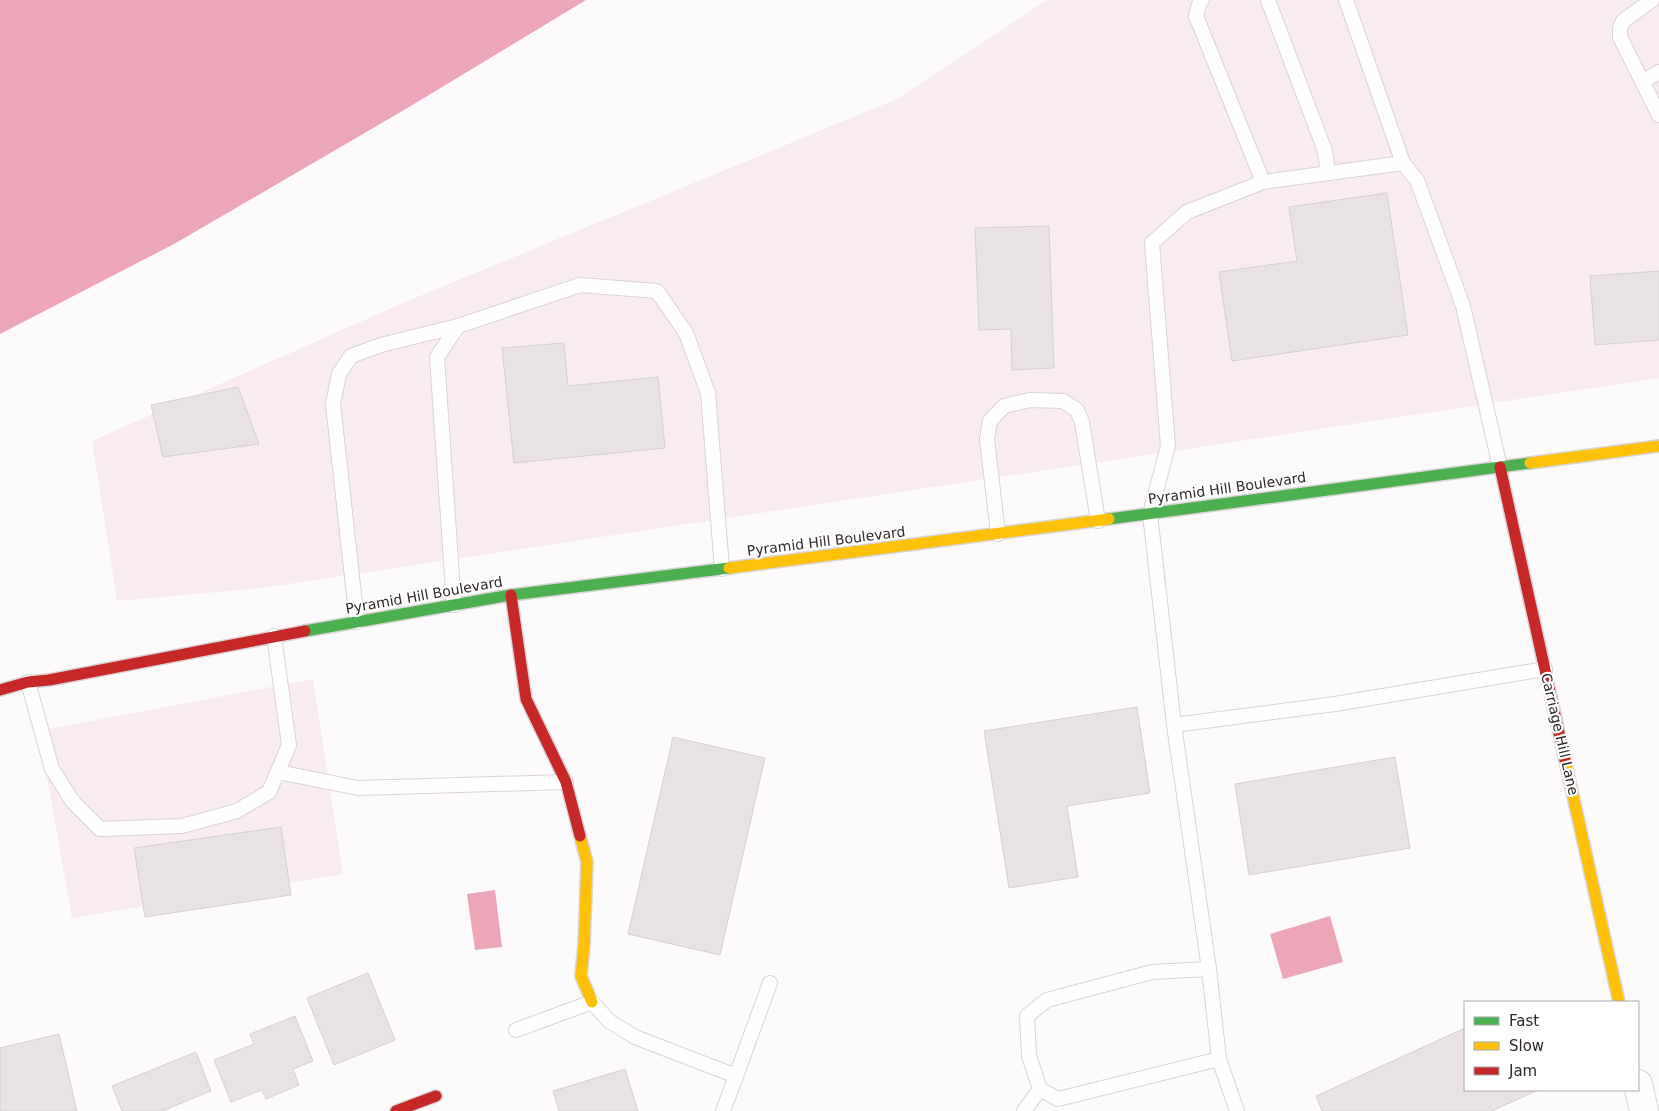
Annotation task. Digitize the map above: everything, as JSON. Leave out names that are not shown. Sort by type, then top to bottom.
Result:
[{"type":"main road","name":"Pyramid Hill Boulevard","points":[[0,690],[28,682],[49,680],[274,636],[511,595],[998,534],[1659,446]]},
{"type":"main road","name":"Carriage Hill Lane","points":[[1500,467],[1620,1001]]},
{"type":"main road","points":[[511,595],[526,699],[566,782],[587,862],[581,976],[592,1002]]},
{"type":"main road","points":[[396,1111],[436,1096]]},
{"type":"street","points":[[1639,1088],[1644,1111]]},
{"type":"lane","points":[[1202,0],[1200,1],[1196,16],[1264,182]]},
{"type":"lane","points":[[1268,0],[1325,151],[1328,174]]},
{"type":"lane","points":[[1346,0],[1403,163],[1417,180],[1463,306],[1500,467]]},
{"type":"lane","points":[[1652,0],[1623,21],[1620,28],[1620,37],[1659,114]]},
{"type":"lane","points":[[1642,82],[1659,72]]},
{"type":"lane","points":[[1237,1111],[1219,1059],[1209,969],[1174,725],[1150,514],[1168,446],[1152,243],[1187,212],[1264,182],[1403,163]]},
{"type":"lane","points":[[357,622],[333,404],[339,374],[351,356],[381,345],[458,326],[580,285],[656,290],[686,333],[708,393],[722,569]]},
{"type":"lane","points":[[454,605],[437,357],[458,326]]},
{"type":"lane","points":[[998,534],[987,439],[990,421],[1004,406],[1030,400],[1063,401],[1077,410],[1082,422],[1098,521]]},
{"type":"lane","points":[[28,682],[52,770],[73,802],[100,830],[182,826],[237,811],[270,792],[289,745],[274,636]]},
{"type":"lane","points":[[1174,725],[1335,704],[1545,669]]},
{"type":"lane","points":[[278,772],[358,788],[566,782]]},
{"type":"lane","points":[[1209,969],[1152,972],[1047,1000],[1027,1016],[1029,1056],[1040,1089],[1058,1099],[1219,1059]]},
{"type":"lane","points":[[723,1111],[770,982]]},
{"type":"lane","points":[[516,1030],[592,1002],[610,1021],[635,1037],[736,1076]]},
{"type":"lane","points":[[1024,1111],[1040,1089]]},
{"type":"shaded area","points":[[0,0],[586,0],[404,110],[174,244],[0,334]]},
{"type":"shaded area","points":[[1047,0],[1659,0],[1659,378],[262,588],[117,601],[92,441],[398,305],[897,99]]},
{"type":"shaded area","points":[[313,679],[343,874],[72,918],[39,731]]},
{"type":"shaded area","points":[[495,890],[502,947],[475,950],[467,894]]},
{"type":"shaded area","points":[[1330,916],[1343,962],[1283,979],[1270,934]]},
{"type":"building","points":[[1387,193],[1408,335],[1232,361],[1219,272],[1297,261],[1289,207]]},
{"type":"building","points":[[1049,226],[1054,368],[1012,370],[1011,329],[979,330],[975,228]]},
{"type":"building","points":[[1659,271],[1659,340],[1595,345],[1590,276]]},
{"type":"building","points":[[564,343],[568,386],[658,377],[665,448],[514,463],[502,348]]},
{"type":"building","points":[[238,387],[259,444],[163,457],[151,405]]},
{"type":"building","points":[[1137,707],[1150,793],[1067,806],[1078,877],[1009,888],[984,731]]},
{"type":"building","points":[[673,737],[765,758],[720,955],[628,934]]},
{"type":"building","points":[[1395,757],[1410,848],[1249,875],[1235,784]]},
{"type":"building","points":[[281,827],[291,895],[145,917],[134,848]]},
{"type":"building","points":[[368,973],[395,1040],[334,1065],[307,998]]},
{"type":"building","points":[[295,1016],[313,1061],[293,1069],[299,1085],[266,1099],[262,1090],[231,1102],[214,1060],[254,1044],[250,1034]]},
{"type":"building","points":[[1464,1028],[1464,1091],[1536,1091],[1492,1111],[1322,1111],[1316,1096]]},
{"type":"building","points":[[59,1034],[77,1111],[0,1111],[0,1048]]},
{"type":"building","points":[[196,1052],[211,1091],[162,1111],[122,1111],[112,1086]]},
{"type":"building","points":[[625,1069],[638,1111],[559,1111],[553,1091]]},
{"type":"traffic: fast","points":[[1109,519],[1530,463]]},
{"type":"traffic: fast","points":[[305,631],[511,595],[729,568]]},
{"type":"traffic: slow","points":[[1530,463],[1659,446]]},
{"type":"traffic: slow","points":[[729,568],[1109,519]]},
{"type":"traffic: slow","points":[[1565,760],[1619,1001]]},
{"type":"traffic: slow","points":[[580,836],[587,862],[581,976],[592,1002]]},
{"type":"traffic: jam","points":[[1500,467],[1565,760]]},
{"type":"traffic: jam","points":[[511,595],[526,699],[566,782],[580,836]]},
{"type":"traffic: jam","points":[[0,690],[28,682],[49,680],[305,631]]},
{"type":"traffic: jam","points":[[396,1111],[436,1096]]}]
